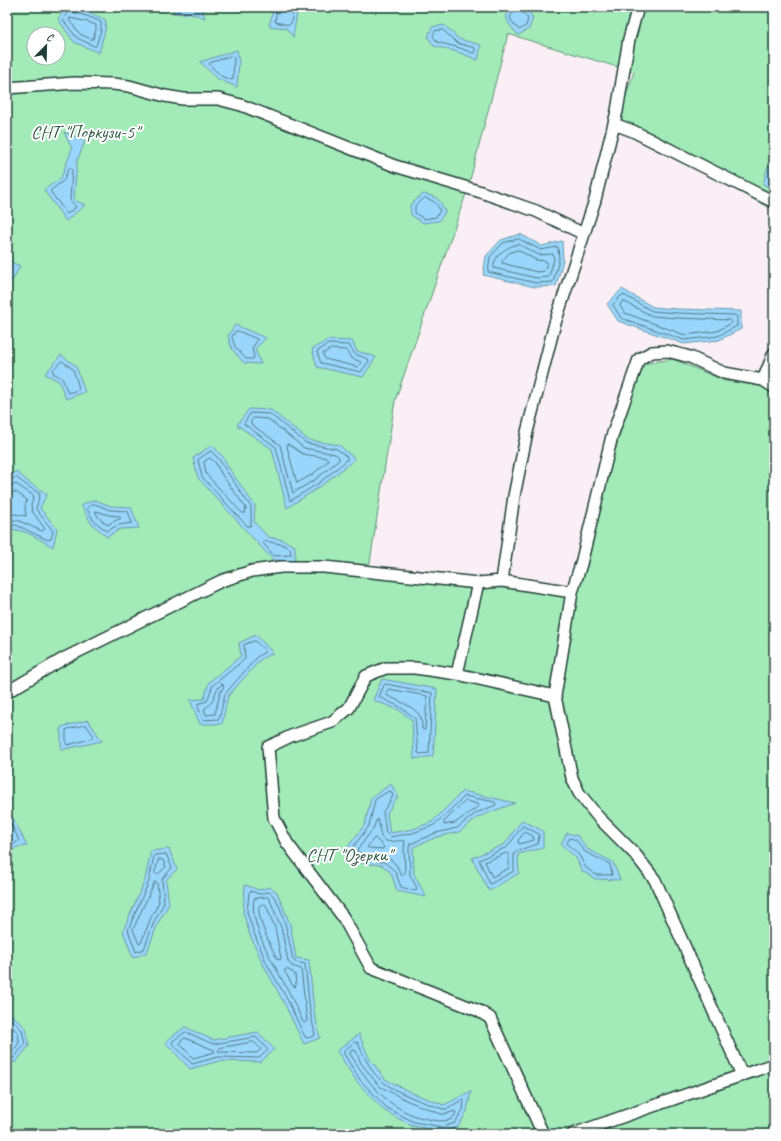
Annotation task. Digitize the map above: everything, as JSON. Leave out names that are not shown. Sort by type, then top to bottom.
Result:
[{"type":"street","points":[[502,580],[514,496],[527,432],[555,323],[595,200],[617,111],[629,39],[638,7]]},
{"type":"street","points":[[7,88],[75,83],[113,84],[129,86],[165,96],[183,99],[218,99],[241,105],[395,166],[536,211],[584,234]]},
{"type":"street","points":[[614,124],[633,131],[774,202]]},
{"type":"street","points":[[742,1075],[655,880],[635,854],[598,817],[579,793],[572,778],[555,696],[572,592],[581,564],[612,436],[639,359],[652,352],[667,351],[690,357],[724,374],[762,380],[774,388]]},
{"type":"street","points":[[762,380],[774,353]]},
{"type":"street","points":[[7,692],[63,659],[214,584],[252,571],[281,567],[324,566],[478,583],[502,580],[572,592]]},
{"type":"street","points":[[457,674],[478,583]]},
{"type":"street","points":[[543,1134],[490,1018],[479,1010],[371,968],[343,917],[288,843],[274,818],[268,748],[291,736],[332,722],[349,708],[366,676],[386,668],[415,668],[457,674],[555,696]]},
{"type":"street","points":[[574,1134],[774,1064]]},
{"type":"green space","name":"СНТ \"Озерки\"","points":[[7,7],[774,7],[774,210],[615,127],[634,72],[508,34],[468,188],[395,401],[368,575],[572,592],[641,364],[673,359],[725,381],[761,386],[774,381],[774,1134],[7,1134]]},
{"type":"water","points":[[66,7],[92,14],[106,20],[99,53],[74,42],[66,30],[66,26],[63,26],[58,19]]},
{"type":"water","points":[[174,7],[202,7],[205,18],[197,15],[173,13]]},
{"type":"water","points":[[274,7],[298,7],[293,37],[286,28],[269,26]]},
{"type":"water","points":[[513,8],[527,9],[533,18],[529,29],[518,35],[509,24],[506,16]]},
{"type":"water","points":[[444,25],[459,39],[481,45],[478,60],[458,52],[434,46],[428,37],[432,27]]},
{"type":"water","points":[[237,50],[239,62],[237,87],[218,79],[200,62]]},
{"type":"water","points":[[64,132],[85,141],[77,161],[74,200],[85,205],[66,221],[44,190],[61,178],[72,149]]},
{"type":"water","points":[[768,166],[774,167],[774,191],[763,184]]},
{"type":"water","points":[[423,194],[435,197],[441,204],[445,212],[439,221],[423,223],[411,215],[410,205]]},
{"type":"water","points":[[520,234],[542,246],[562,241],[563,260],[556,286],[535,287],[483,275],[486,256],[501,240]]},
{"type":"water","points":[[7,260],[20,266],[12,281],[7,284]]},
{"type":"water","points":[[622,289],[653,307],[741,311],[741,329],[719,340],[684,344],[618,321],[607,304]]},
{"type":"water","points":[[235,325],[266,338],[255,349],[261,364],[244,363],[232,349],[228,336]]},
{"type":"water","points":[[328,340],[352,341],[357,351],[376,357],[363,377],[317,367],[312,349]]},
{"type":"water","points":[[61,355],[76,366],[85,392],[66,399],[59,381],[45,374]]},
{"type":"water","points":[[249,409],[271,410],[308,440],[339,445],[355,459],[321,486],[287,508],[272,449],[237,425]]},
{"type":"water","points":[[212,445],[223,457],[230,470],[255,506],[254,522],[268,537],[283,540],[295,546],[295,561],[273,560],[198,478],[193,458]]},
{"type":"water","points":[[16,471],[28,482],[47,494],[40,508],[57,529],[53,547],[25,532],[19,530],[7,530],[7,479]]},
{"type":"water","points":[[95,500],[111,506],[131,507],[139,528],[120,529],[107,537],[91,523],[81,505]]},
{"type":"water","points":[[256,635],[273,653],[261,659],[228,696],[222,724],[200,724],[190,700],[204,699],[209,682],[241,656],[239,643]]},
{"type":"water","points":[[382,679],[437,689],[433,756],[414,759],[412,720],[399,710],[373,700]]},
{"type":"water","points":[[88,720],[102,741],[61,750],[61,727]]},
{"type":"water","points":[[391,784],[398,796],[387,813],[390,833],[413,829],[432,822],[463,791],[515,803],[478,817],[459,832],[437,837],[413,847],[414,874],[426,897],[397,891],[391,873],[382,865],[359,863],[344,852],[365,824],[371,798]]},
{"type":"water","points":[[12,816],[27,846],[17,847],[7,855],[7,817]]},
{"type":"water","points":[[522,820],[543,831],[543,848],[518,854],[519,873],[489,891],[472,858],[505,844]]},
{"type":"water","points":[[567,833],[578,836],[587,849],[613,862],[620,880],[595,879],[582,871],[576,858],[561,844]]},
{"type":"water","points":[[169,849],[177,869],[166,880],[169,904],[158,923],[147,952],[133,958],[123,931],[145,880],[151,851]]},
{"type":"water","points":[[245,885],[259,890],[270,887],[277,892],[290,924],[296,958],[309,960],[314,1011],[320,1038],[304,1044],[264,966],[250,935],[243,912]]},
{"type":"water","points":[[7,1015],[12,1015],[26,1028],[29,1046],[16,1062],[7,1064]]},
{"type":"water","points":[[185,1027],[213,1040],[258,1032],[274,1049],[261,1062],[219,1061],[190,1069],[165,1042]]},
{"type":"water","points":[[359,1034],[369,1058],[385,1079],[412,1093],[444,1105],[471,1091],[467,1111],[458,1127],[443,1131],[412,1126],[385,1111],[357,1082],[337,1051]]},
{"type":"park label","name":"СНТ \"Поркузи-5\"","points":[[85,131]]}]
